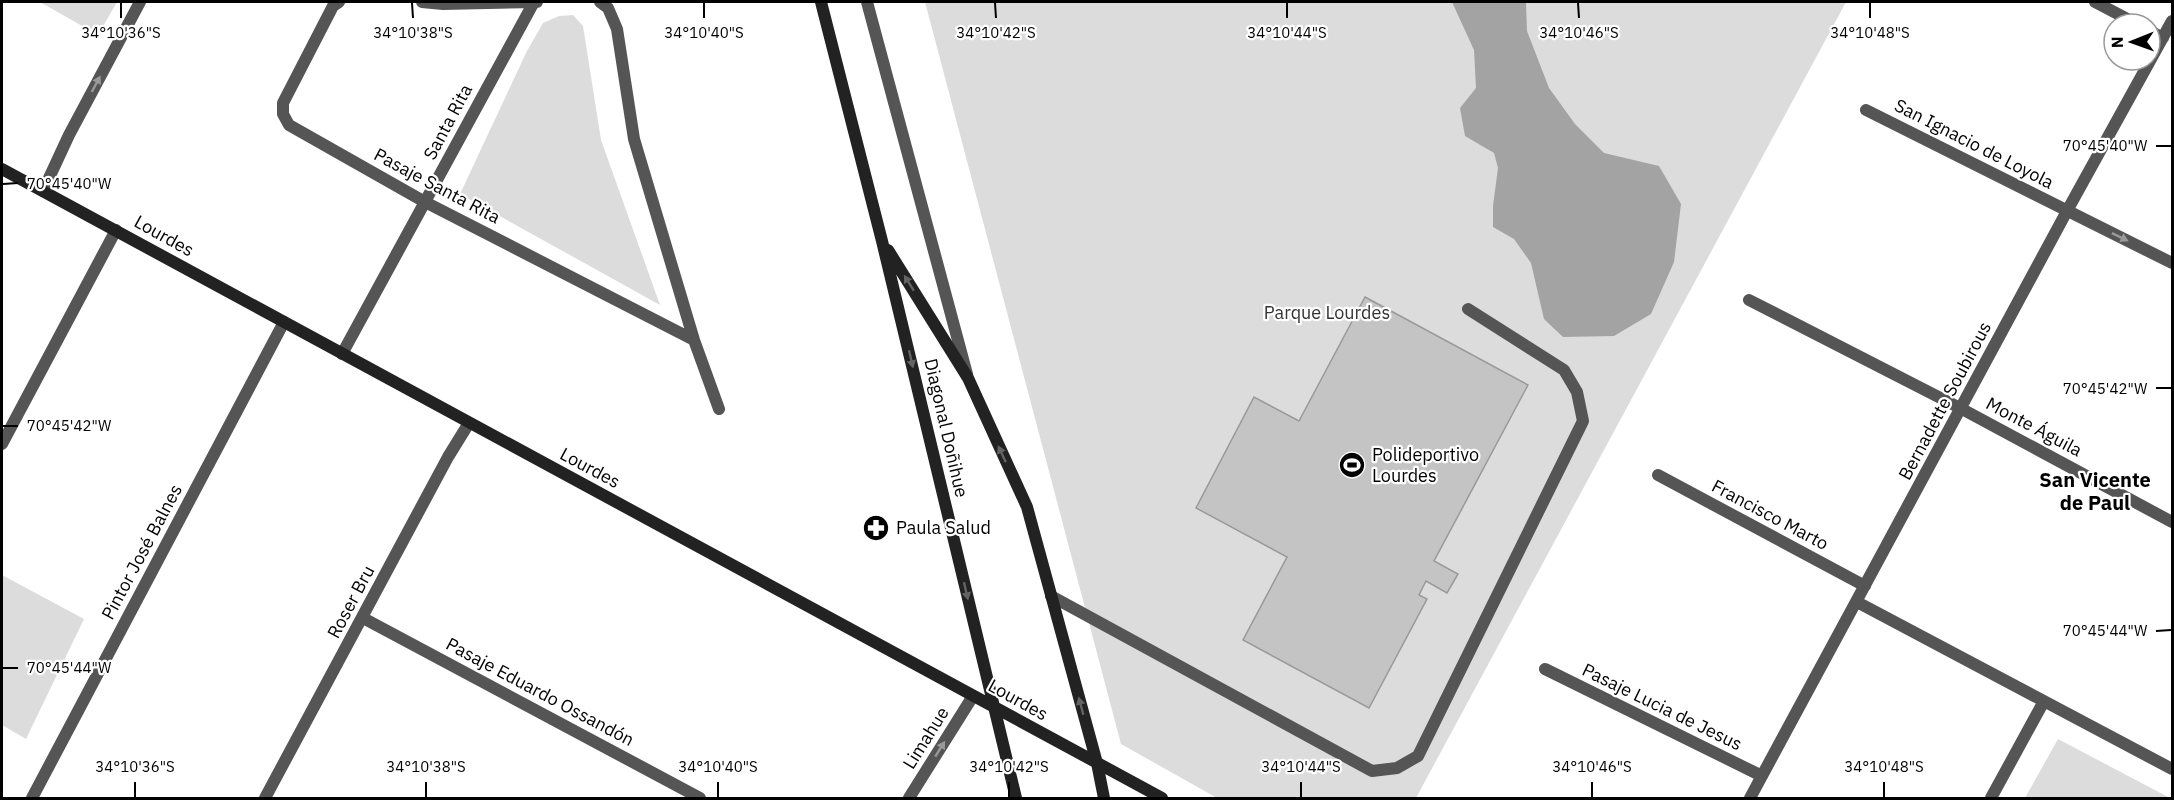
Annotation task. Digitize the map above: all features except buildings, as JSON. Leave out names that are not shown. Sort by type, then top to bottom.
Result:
[{"type":"street","points":[[43,191],[69,135],[140,2]]},
{"type":"street","name":"Pasaje Santa Rita","points":[[339,2],[333,6],[284,103],[283,114],[289,125],[425,202],[694,340]]},
{"type":"street","points":[[422,2],[443,4],[535,2]]},
{"type":"street","name":"Santa Rita","points":[[342,354],[535,2]]},
{"type":"street","points":[[600,2],[608,8],[617,29],[634,139],[694,340],[718,409]]},
{"type":"street","name":"Diagonal Doñihue","points":[[821,2],[882,241],[1016,798]]},
{"type":"street","name":"Diagonal Doñihue","points":[[867,2],[968,378]]},
{"type":"street","points":[[2095,2],[2115,12]]},
{"type":"street","name":"Bernadette Soubirous","points":[[1750,798],[2172,21]]},
{"type":"street","name":"San Ignacio de Loyola","points":[[1866,110],[2172,263]]},
{"type":"street","name":"Lourdes","points":[[2,169],[994,709],[1162,798]]},
{"type":"street","points":[[2,444],[116,230]]},
{"type":"street","name":"Diagonal Doñihue","points":[[882,241],[968,378],[1027,507],[1097,763],[1104,798]]},
{"type":"street","name":"Monte Águila","points":[[1749,300],[1962,409],[2172,522]]},
{"type":"street","points":[[1051,596],[1372,771],[1397,768],[1418,756],[1583,421],[1577,393],[1564,370],[1468,309]]},
{"type":"street","name":"Pintor José Balnes","points":[[32,798],[284,322]]},
{"type":"street","name":"Roser Bru","points":[[269,797],[448,457],[469,423]]},
{"type":"street","name":"Francisco Marto","points":[[1658,475],[1865,586]]},
{"type":"street","points":[[1857,602],[2172,770]]},
{"type":"street","name":"Pasaje Eduardo Ossandón","points":[[363,618],[700,798]]},
{"type":"street","name":"Pasaje Lucia de Jesus","points":[[1545,669],[1762,777]]},
{"type":"street","name":"Limahue","points":[[909,798],[973,696]]},
{"type":"street","points":[[1991,798],[2044,701]]},
{"type":"green space","points":[[40,2],[117,2],[98,35]]},
{"type":"green space","name":"Parque Lourdes","points":[[925,2],[1846,2],[1416,798],[1217,798],[1121,744]]},
{"type":"green space","points":[[573,15],[583,26],[601,140],[660,305],[460,194],[527,51],[543,23],[559,16]]},
{"type":"green space","points":[[2,575],[84,619],[26,739],[2,725]]},
{"type":"green space","points":[[2058,739],[2170,798],[2025,798]]},
{"type":"shaded area","points":[[1452,2],[1526,2],[1527,31],[1549,88],[1575,124],[1604,153],[1659,166],[1681,204],[1674,262],[1651,314],[1614,336],[1563,337],[1544,319],[1531,263],[1514,239],[1493,227],[1498,168],[1494,153],[1465,136],[1460,108],[1476,88],[1474,50]]},
{"type":"place","name":"Polideportivo Lourdes","points":[[1352,465]]},
{"type":"place","name":"Paula Salud","points":[[876,528]]},
{"type":"district","name":"San Vicente de Paul","points":[[2095,492]]}]
